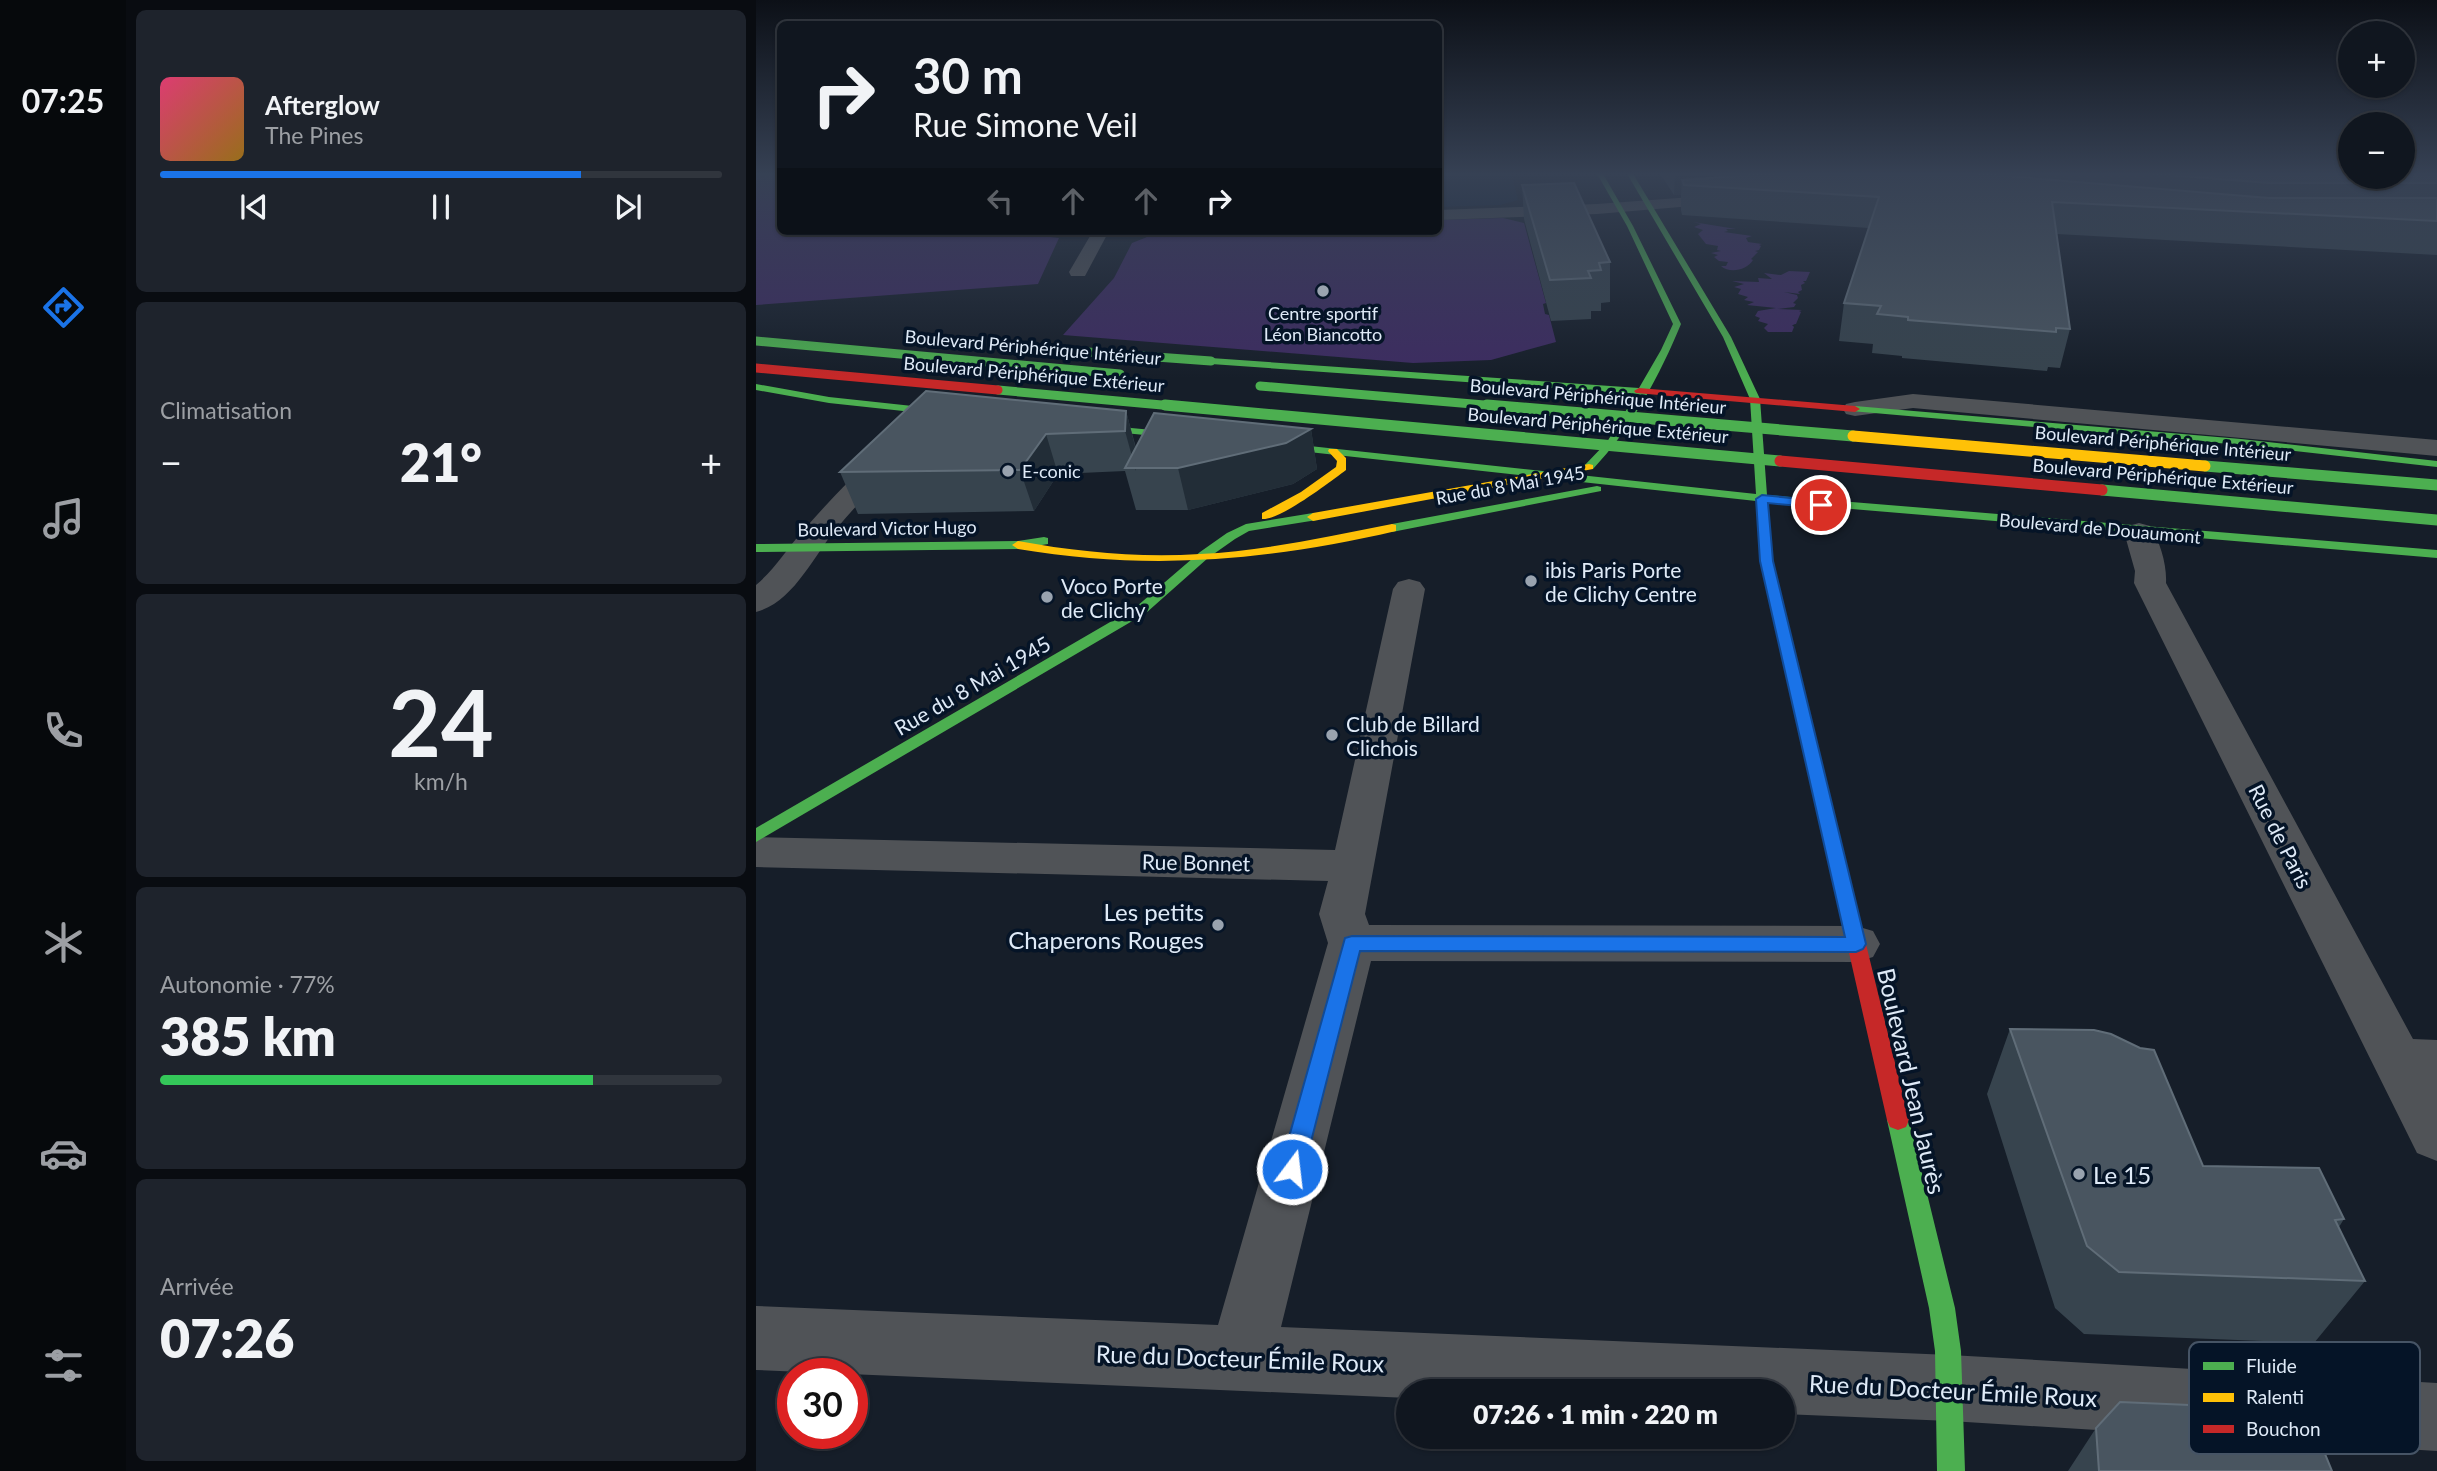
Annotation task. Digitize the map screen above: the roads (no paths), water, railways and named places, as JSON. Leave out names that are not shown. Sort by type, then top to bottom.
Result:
[{"type":"main road","points":[[1557,475],[1586,470],[1595,463],[1618,431],[1639,391],[1673,338],[1677,324],[1637,241]]},
{"type":"main road","points":[[1669,241],[1727,337],[1755,399]]},
{"type":"main road","points":[[756,339],[1000,346]]},
{"type":"main road","name":"Boulevard Périphérique Intérieur","points":[[756,339],[1132,375]]},
{"type":"main road","points":[[1067,351],[1755,399],[2267,445],[2437,464]]},
{"type":"main road","name":"Boulevard Périphérique Extérieur","points":[[756,368],[2437,520]]},
{"type":"main road","name":"Boulevard Périphérique Intérieur","points":[[1243,385],[2437,485]]},
{"type":"main road","points":[[756,387],[829,400],[966,414]]},
{"type":"main road","name":"Boulevard Jean Jaurès","points":[[1755,399],[1766,561],[1942,1308],[1950,1388],[1951,1471]]},
{"type":"main road","points":[[1056,423],[1209,439]]},
{"type":"main road","name":"Boulevard de Douaumont","points":[[1250,443],[1762,499],[2139,532],[2346,545],[2437,554]]},
{"type":"main road","points":[[1212,531],[1246,528],[1305,494],[1342,468],[1342,460],[1333,451]]},
{"type":"main road","name":"Rue du 8 Mai 1945","points":[[756,836],[1141,610],[1169,588],[1214,544],[1246,528],[1557,475]]},
{"type":"main road","name":"Rue du 8 Mai 1945","points":[[1200,558],[1259,551],[1549,500],[1620,484]]},
{"type":"main road","name":"Boulevard Victor Hugo","points":[[756,548],[1018,545],[1068,538]]},
{"type":"main road","name":"Boulevard Victor Hugo","points":[[1018,545],[1070,555],[1200,558]]},
{"type":"street","points":[[1078,272],[1096,241]]},
{"type":"street","points":[[1855,409],[1913,401],[2437,448]]},
{"type":"street","points":[[756,602],[786,576],[804,548],[914,429]]},
{"type":"street","name":"Rue de Paris","points":[[2139,532],[2151,571],[2150,583],[2417,1061],[2437,1136]]},
{"type":"street","points":[[1241,1358],[1352,943],[1342,914],[1409,589]]},
{"type":"street","name":"Rue Bonnet","points":[[756,852],[1354,866]]},
{"type":"street","points":[[1352,943],[1856,944]]},
{"type":"street","name":"Rue du Docteur Émile Roux","points":[[756,1338],[1950,1388],[2189,1402]]},
{"type":"place","name":"Centre sportif Léon Biancotto","points":[[1323,291]]},
{"type":"place","name":"E-conic","points":[[1008,471]]},
{"type":"place","name":"ibis Paris Porte de Clichy Centre","points":[[1531,581]]},
{"type":"place","name":"Voco Porte de Clichy","points":[[1047,597]]},
{"type":"place","name":"Club de Billard Clichois","points":[[1332,735]]},
{"type":"place","name":"Les petits Chaperons Rouges","points":[[1218,925]]},
{"type":"place","name":"Le 15","points":[[2079,1174]]}]
